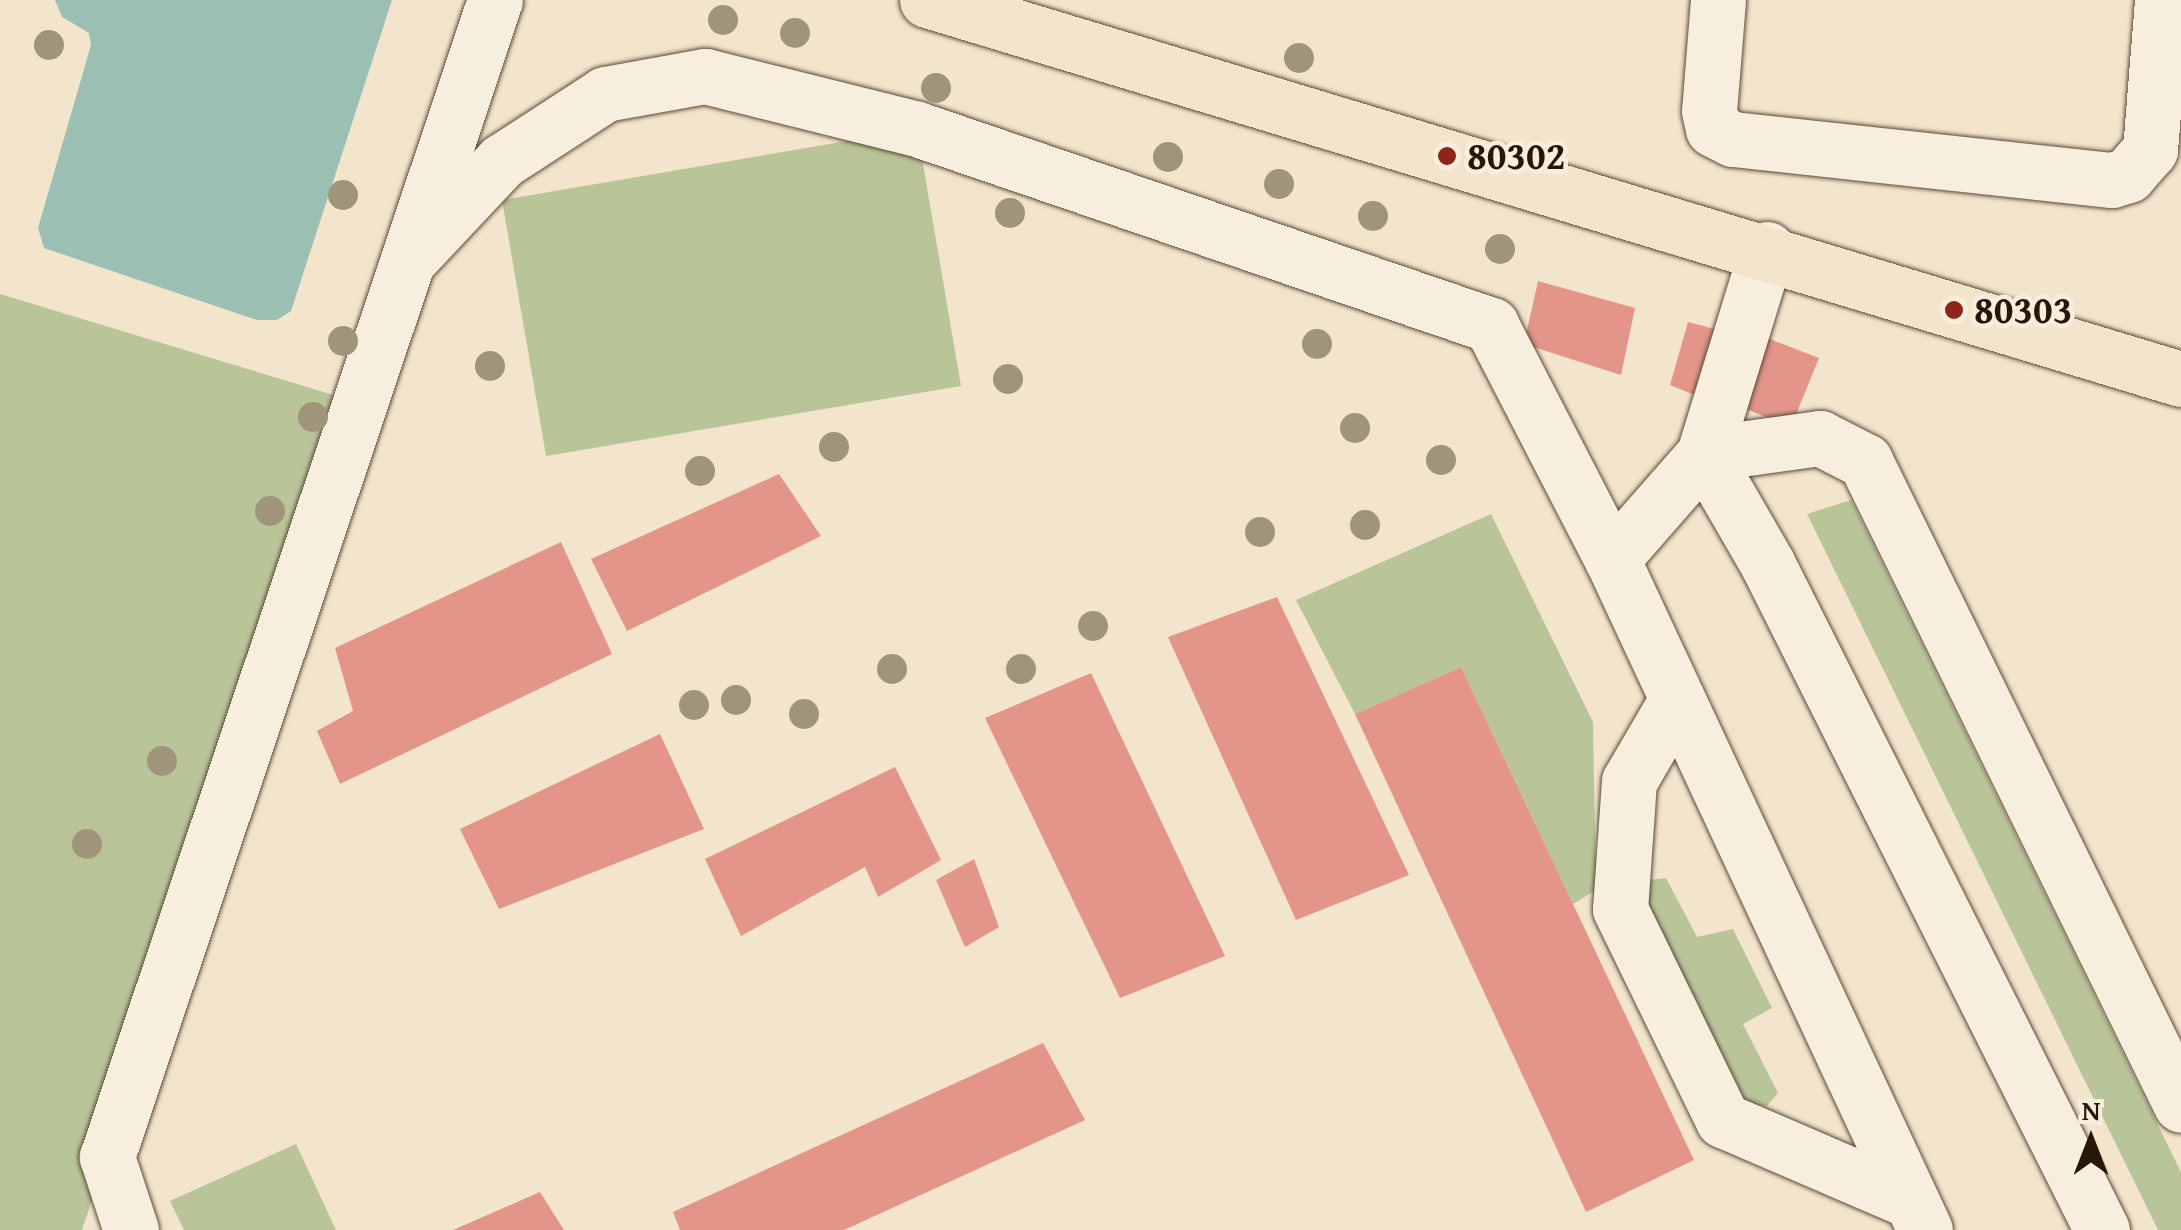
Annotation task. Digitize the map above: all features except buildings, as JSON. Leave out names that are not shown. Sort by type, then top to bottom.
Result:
[{"type":"main road","points":[[927,0],[1767,249],[2181,379]]},
{"type":"lane","points":[[132,1230],[106,1157],[496,0]]},
{"type":"lane","points":[[1718,0],[1709,110],[1714,129],[1733,139],[2112,180],[2128,174],[2150,150],[2162,0]]},
{"type":"lane","points":[[408,261],[502,161],[605,94],[705,76],[917,129],[1490,325],[1612,559],[1918,1215]]},
{"type":"lane","points":[[1612,559],[1704,454],[1767,249]]},
{"type":"lane","points":[[1704,454],[1820,438],[1865,462],[2181,1105]]},
{"type":"lane","points":[[1704,454],[1768,565],[2102,1230]]},
{"type":"lane","points":[[1677,699],[1629,781],[1620,908],[1723,1120],[1918,1215]]},
{"type":"green space","points":[[917,129],[961,386],[546,456],[502,200]]},
{"type":"green space","points":[[0,294],[360,403],[82,1230],[0,1230]]},
{"type":"green space","points":[[1851,500],[2181,1172],[2181,1230],[2158,1230],[1807,514]]},
{"type":"green space","points":[[1491,514],[1593,722],[1596,890],[1573,904],[1461,667],[1355,714],[1296,600]]},
{"type":"green space","points":[[1666,878],[1697,937],[1733,929],[1772,1008],[1743,1024],[1778,1093],[1767,1106],[1738,1101],[1644,901],[1649,880]]},
{"type":"green space","points":[[296,1144],[336,1230],[184,1230],[170,1201]]},
{"type":"water","points":[[55,0],[392,0],[291,311],[277,320],[257,320],[44,248],[38,228],[91,45],[89,33],[62,17]]},
{"type":"place","name":"80302","points":[[1447,156]]},
{"type":"place","name":"80303","points":[[1954,310]]}]
